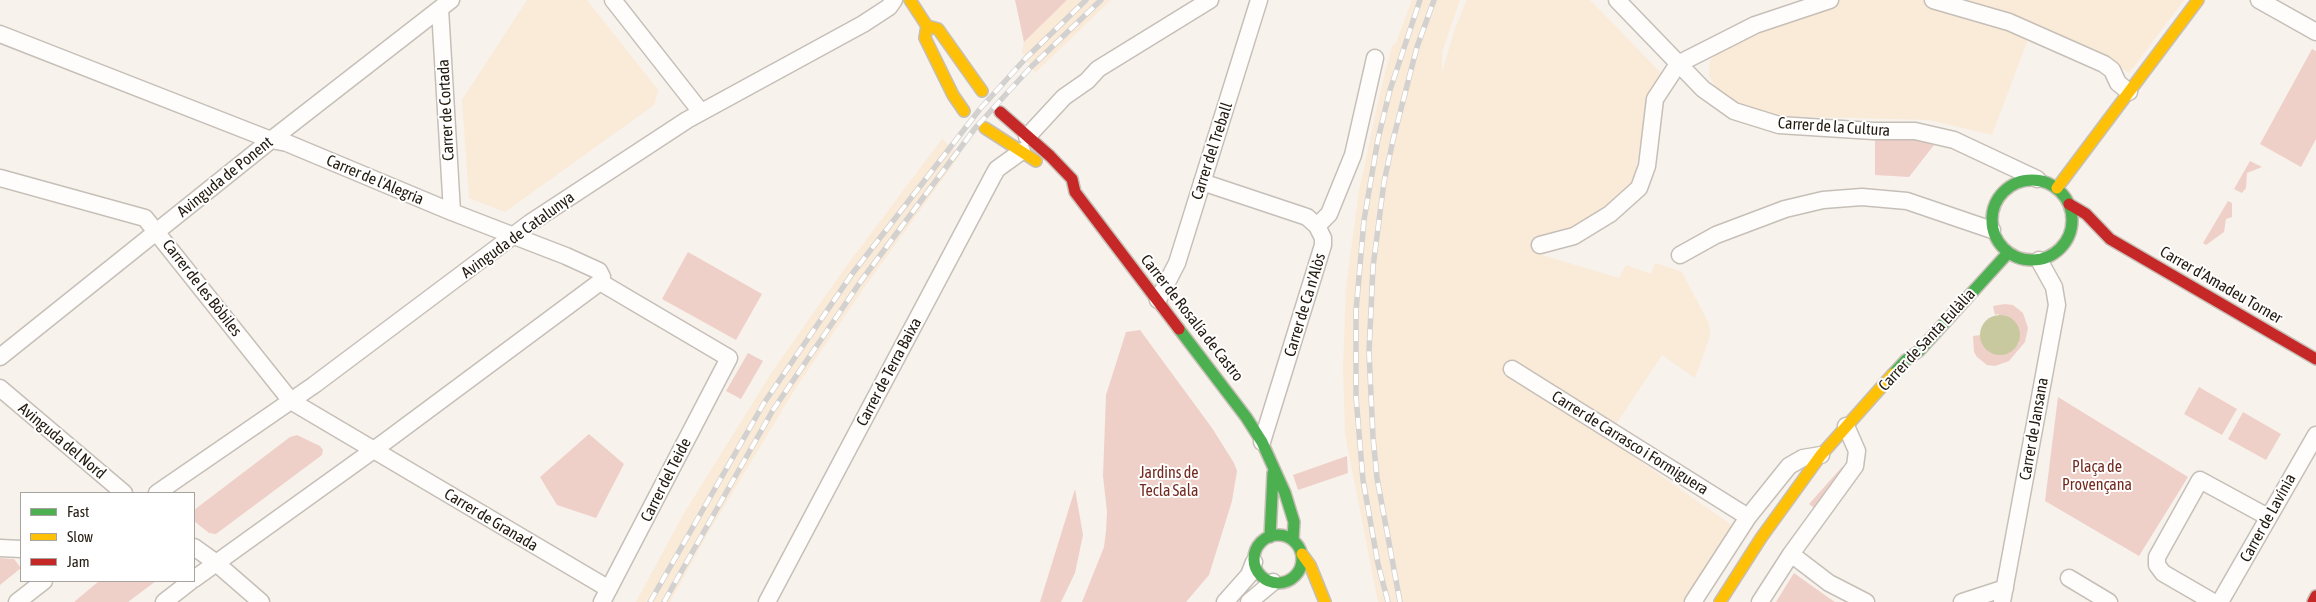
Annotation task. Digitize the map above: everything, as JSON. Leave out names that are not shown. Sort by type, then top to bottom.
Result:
[{"type":"street","points":[[613,0],[701,112]]},
{"type":"street","name":"Avinguda de Catalunya","points":[[158,492],[291,401],[513,235],[701,112],[864,24],[889,7],[894,0]]},
{"type":"street","points":[[910,0],[927,26],[938,29],[982,91]]},
{"type":"street","name":"Carrer de Terra Baixa","points":[[767,602],[998,169],[1025,144],[1064,96],[1087,81],[1098,69],[1210,0]]},
{"type":"street","name":"Carrer del Treball","points":[[1158,300],[1177,263],[1259,0]]},
{"type":"street","name":"Carrer de la Cultura","points":[[1617,0],[1703,89],[1734,111],[1779,125],[1873,131],[1915,131],[1954,140],[2037,180]]},
{"type":"street","points":[[1540,245],[1574,236],[1610,214],[1639,188],[1647,166],[1655,99],[1678,64],[1754,25],[1830,0]]},
{"type":"street","points":[[1933,0],[2009,22],[2104,64],[2112,70],[2118,83],[2129,92]]},
{"type":"street","points":[[2057,188],[2198,0]]},
{"type":"street","points":[[2259,0],[2316,32]]},
{"type":"street","name":"Carrer de Cortada","points":[[426,18],[440,3]]},
{"type":"street","name":"Carrer de Cortada","points":[[440,3],[452,212]]},
{"type":"street","name":"Avinguda de Ponent","points":[[0,357],[426,18]]},
{"type":"street","points":[[927,26],[925,38],[953,95],[964,111]]},
{"type":"street","name":"Carrer de l'Alegria","points":[[0,34],[271,140],[287,143],[593,268],[601,274],[600,282],[729,358]]},
{"type":"street","points":[[1202,182],[1307,217],[1317,226],[1329,214],[1352,155],[1375,58]]},
{"type":"street","name":"Carrer de Rosalía de Castro","points":[[1000,112],[1046,169]]},
{"type":"street","name":"Carrer de Rosalía de Castro","points":[[985,128],[1025,144],[1061,166],[1072,180],[1075,192],[1223,384],[1262,442],[1285,493],[1294,522],[1293,540]]},
{"type":"street","name":"Carrer de les Bòbiles","points":[[0,178],[139,216],[149,221],[291,401],[373,451]]},
{"type":"street","points":[[2037,180],[2057,188],[2069,204],[2072,223],[2069,237],[2061,248],[2039,260],[2018,258],[2008,253],[2000,246],[1992,230],[1992,209],[1997,198],[2015,183],[2037,180]]},
{"type":"street","points":[[1060,187],[1075,192]]},
{"type":"street","points":[[1680,255],[1716,235],[1785,209],[1823,200],[1862,197],[1907,201],[1992,230]]},
{"type":"street","name":"Carrer d'Amadeu Torner","points":[[2069,204],[2086,214],[2110,239],[2316,360]]},
{"type":"street","name":"Carrer de Ca n'Alòs","points":[[1262,442],[1323,245],[1323,238],[1317,226]]},
{"type":"street","name":"Carrer d'Amadeu Torner","points":[[2069,237],[2110,239]]},
{"type":"street","name":"Carrer de Santa Eulàlia","points":[[1720,602],[1761,538],[1821,455],[1906,360],[1919,351],[2008,253]]},
{"type":"street","name":"Carrer de Jansana","points":[[2004,595],[2057,305],[2054,287],[2039,260]]},
{"type":"street","points":[[195,578],[373,451],[600,282]]},
{"type":"street","name":"Carrer del Teide","points":[[606,596],[729,358]]},
{"type":"street","name":"Carrer de Carrasco i Formiguera","points":[[1512,369],[1748,517]]},
{"type":"street","name":"Avinguda del Nord","points":[[0,388],[123,492]]},
{"type":"street","points":[[1760,602],[1791,554],[1855,466],[1857,451],[1846,426]]},
{"type":"street","name":"Carrer de Lavínia","points":[[2220,602],[2316,435]]},
{"type":"street","name":"Carrer de Granada","points":[[373,451],[606,596]]},
{"type":"street","points":[[1693,602],[1748,517],[1789,466],[1802,458],[1821,455]]},
{"type":"street","name":"Carrer de Rosalía de Castro","points":[[1270,537],[1273,468]]},
{"type":"street","points":[[2212,602],[2163,573],[2157,565],[2157,557],[2200,480],[2268,517]]},
{"type":"street","points":[[1225,602],[1249,575],[1258,547],[1270,537],[1278,535],[1293,540],[1310,565],[1325,602]]},
{"type":"street","points":[[0,548],[20,549]]},
{"type":"street","points":[[195,549],[215,562],[261,602]]},
{"type":"street","points":[[1249,602],[1300,570],[1302,554]]},
{"type":"street","points":[[1791,554],[1829,582],[1866,602]]},
{"type":"street","points":[[1254,562],[1261,575],[1281,581],[1309,595]]},
{"type":"street","points":[[2068,578],[2109,602]]},
{"type":"street","points":[[16,602],[43,582]]},
{"type":"street","points":[[164,602],[189,582]]},
{"type":"street","points":[[1962,602],[2004,595]]},
{"type":"street","points":[[2313,602],[2316,596]]},
{"type":"shaded area","points":[[527,0],[587,0],[658,90],[654,105],[505,212],[469,198],[462,100]]},
{"type":"shaded area","points":[[1067,0],[1111,0],[1035,73],[1022,52],[1024,42]]},
{"type":"shaded area","points":[[1412,0],[1460,0],[1442,52],[1442,72],[1455,28],[1467,0],[1590,0],[1663,75],[1649,94],[1633,184],[1542,255],[1619,278],[1626,265],[1651,274],[1655,263],[1682,272],[1709,324],[1710,336],[1695,378],[1662,355],[1607,438],[1733,526],[1685,602],[1378,602],[1345,434],[1343,367],[1346,287],[1359,191],[1380,93],[1392,46],[1396,43]]},
{"type":"shaded area","points":[[1828,0],[2184,0],[2129,73],[2111,61],[2033,26],[1992,135],[1929,120],[1778,116],[1738,107],[1714,85],[1709,74],[1710,61],[1718,51],[1827,6]]},
{"type":"shaded area","points":[[942,139],[960,155],[866,285],[795,389],[708,533],[670,602],[636,602],[683,515],[772,372],[845,268]]},
{"type":"shaded area","points":[[2004,315],[2011,318],[2017,324],[2020,335],[2019,343],[2011,352],[2004,355],[1996,355],[1989,352],[1981,343],[1980,331],[1983,324],[1992,316]]},
{"type":"green space","points":[[1015,0],[1067,0],[1024,42]]},
{"type":"green space","points":[[2312,49],[2316,51],[2316,139],[2301,167],[2260,144]]},
{"type":"green space","points":[[1875,139],[1911,139],[1934,145],[1909,177],[1875,175]]},
{"type":"green space","points":[[2250,161],[2262,167],[2247,173],[2246,188],[2242,193],[2234,189]]},
{"type":"green space","points":[[2228,201],[2232,203],[2232,217],[2226,219],[2224,232],[2206,245],[2203,243]]},
{"type":"green space","points":[[688,252],[762,294],[736,340],[662,299]]},
{"type":"green space","points":[[2013,305],[2023,313],[2028,328],[2025,342],[2009,361],[1995,366],[1987,365],[1974,352],[1973,336],[1980,335],[1989,352],[1995,354],[2012,351],[2019,343],[1998,314],[1995,315],[1993,306]]},
{"type":"green space","name":"Jardins de Tecla Sala","points":[[1140,330],[1212,428],[1234,463],[1237,471],[1232,501],[1209,575],[1186,602],[1082,602],[1104,547],[1106,531],[1107,512],[1103,476],[1106,395],[1126,332]]},
{"type":"green space","points":[[748,353],[763,361],[741,399],[726,391]]},
{"type":"green space","points":[[2199,387],[2237,409],[2222,435],[2184,414]]},
{"type":"green space","name":"Plaça de Provençana","points":[[2058,397],[2188,477],[2139,556],[2045,501]]},
{"type":"green space","points":[[2243,412],[2281,434],[2266,460],[2228,439]]},
{"type":"green space","points":[[589,434],[624,464],[596,518],[557,505],[540,477]]},
{"type":"green space","points":[[297,435],[320,446],[323,450],[322,455],[216,534],[209,533],[195,522],[195,509],[290,437]]},
{"type":"green space","points":[[1347,456],[1348,473],[1298,490],[1293,475]]},
{"type":"green space","points":[[1846,465],[1817,510],[1809,504],[1842,467]]},
{"type":"green space","points":[[1075,489],[1083,535],[1075,573],[1061,602],[1040,602]]},
{"type":"green space","points":[[0,558],[14,559],[20,569],[0,585]]},
{"type":"green space","points":[[1794,573],[1829,598],[1835,602],[1776,602]]},
{"type":"green space","points":[[98,582],[155,582],[128,602],[74,602]]},
{"type":"railway","points":[[650,602],[764,403],[852,274],[980,109],[1026,58],[1086,0]]},
{"type":"railway","points":[[664,602],[773,410],[861,281],[976,127],[1031,67],[1101,0]]},
{"type":"railway","points":[[1388,602],[1378,564],[1363,480],[1356,397],[1356,311],[1364,220],[1378,139],[1390,90],[1420,0]]},
{"type":"railway","points":[[1400,602],[1377,478],[1373,437],[1369,352],[1373,267],[1384,182],[1393,140],[1417,47],[1434,0]]},
{"type":"traffic: fast","points":[[2024,180],[2040,180],[2061,191],[2072,212],[2072,220],[2072,228],[2061,249],[2040,260],[2024,260],[2010,254],[1998,242],[1992,228],[1992,212],[1998,198],[2010,186],[2024,180]]},
{"type":"traffic: fast","points":[[1893,374],[1906,360],[1919,351],[2008,253]]},
{"type":"traffic: fast","points":[[1179,329],[1246,417],[1262,442],[1285,493],[1294,522],[1293,540]]},
{"type":"traffic: fast","points":[[1270,537],[1273,473]]},
{"type":"traffic: fast","points":[[1278,535],[1287,537],[1295,542],[1300,550],[1302,559],[1300,568],[1295,576],[1287,581],[1278,583],[1269,581],[1261,576],[1256,568],[1254,559],[1256,550],[1261,542],[1269,537],[1278,535]]},
{"type":"traffic: slow","points":[[910,0],[927,26],[938,29],[982,91]]},
{"type":"traffic: slow","points":[[2057,188],[2198,0]]},
{"type":"traffic: slow","points":[[927,26],[925,38],[953,95],[964,111]]},
{"type":"traffic: slow","points":[[985,128],[1036,161]]},
{"type":"traffic: slow","points":[[1720,602],[1761,538],[1821,455],[1893,374]]},
{"type":"traffic: slow","points":[[1302,554],[1310,565],[1325,602]]},
{"type":"traffic: jam","points":[[1000,112],[1050,156],[1072,179],[1075,192],[1179,329]]},
{"type":"traffic: jam","points":[[2069,204],[2086,214],[2110,239],[2316,359]]},
{"type":"traffic: jam","points":[[2313,602],[2316,596]]}]
